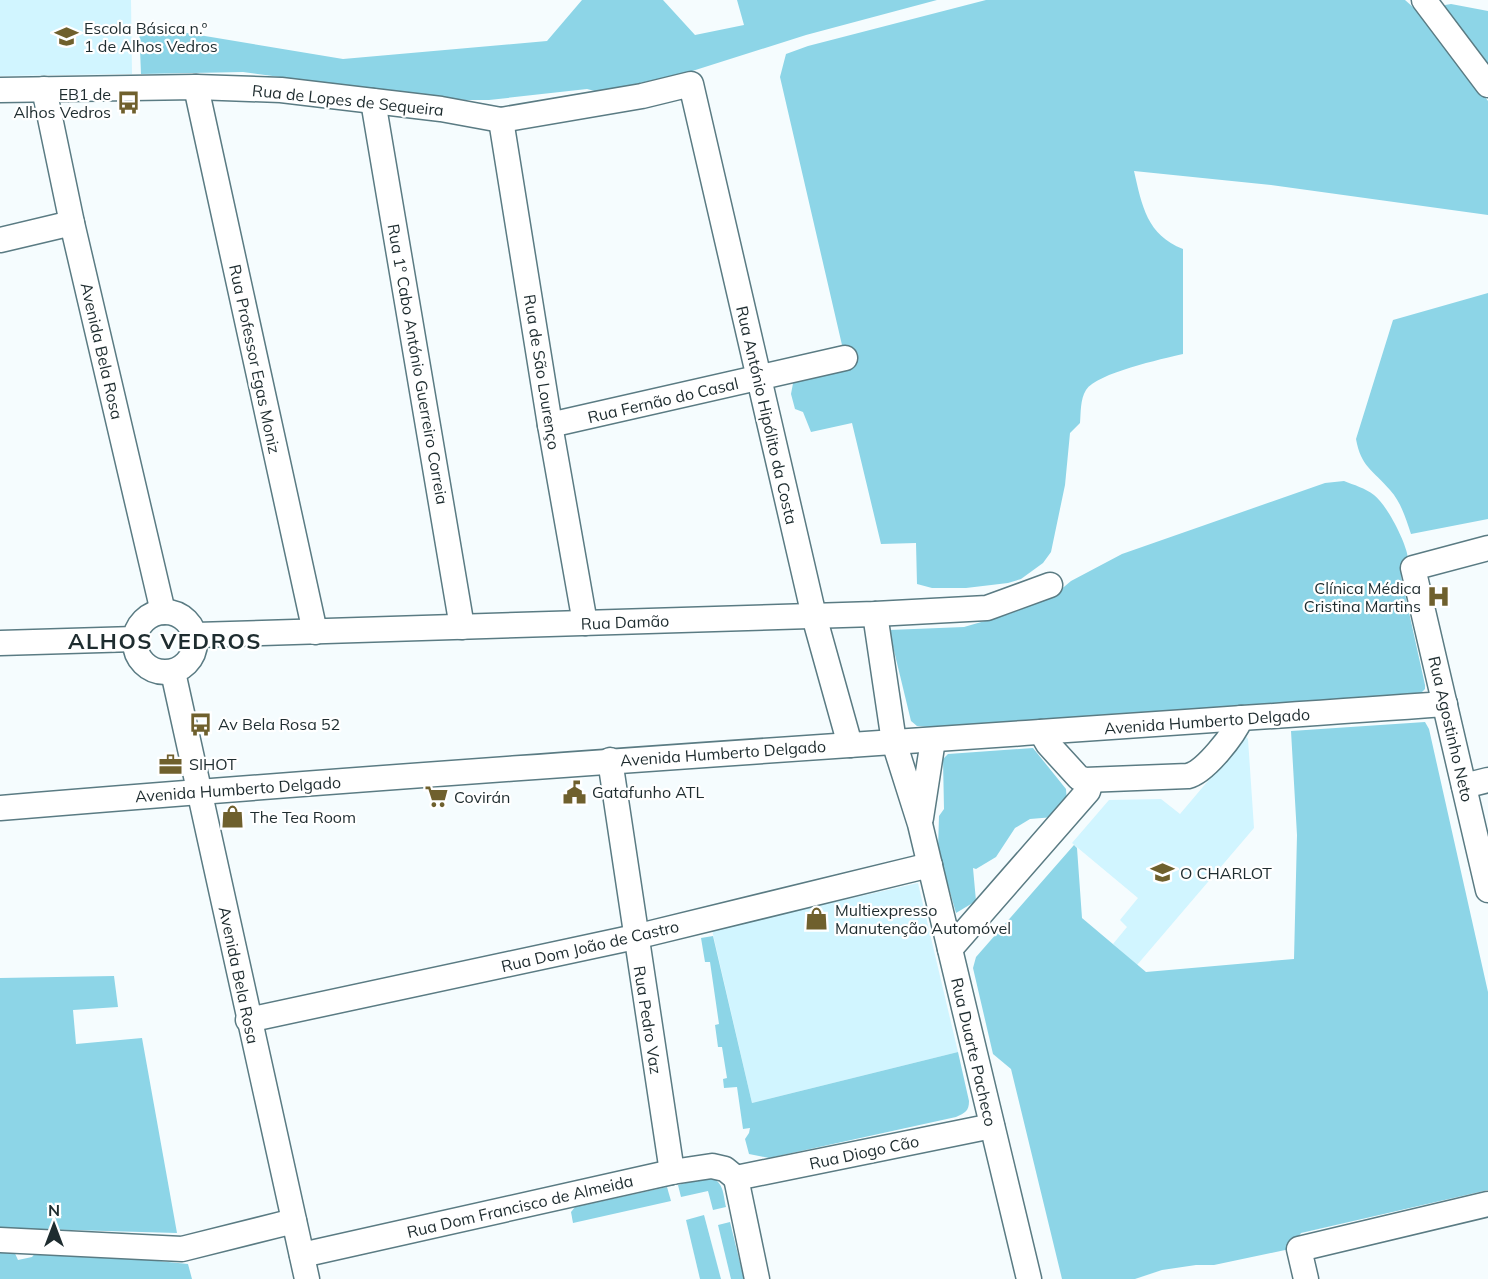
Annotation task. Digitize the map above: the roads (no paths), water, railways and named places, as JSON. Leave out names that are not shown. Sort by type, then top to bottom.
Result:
[{"type":"street","points":[[1424,0],[1488,85]]},
{"type":"street","name":"Rua de Lopes de Sequeira","points":[[0,90],[196,87],[281,90],[441,109],[501,120],[642,96],[691,84]]},
{"type":"street","name":"Rua António Hipólito da Costa","points":[[691,84],[814,616],[849,745]]},
{"type":"street","name":"Rua Professor Egas Moniz","points":[[196,87],[315,632]]},
{"type":"street","name":"Avenida Bela Rosa","points":[[44,89],[72,223],[163,612]]},
{"type":"street","name":"Rua 1º Cabo António Guerreiro Correia","points":[[373,101],[462,627]]},
{"type":"street","name":"Rua de São Lourenço","points":[[501,120],[550,425],[585,623]]},
{"type":"street","points":[[0,240],[72,223]]},
{"type":"street","name":"Rua Fernão do Casal","points":[[550,425],[845,358]]},
{"type":"street","name":"Rua Agostinho Neto","points":[[1488,548],[1413,568],[1488,890]]},
{"type":"street","name":"Rua Damão","points":[[196,635],[875,614],[987,608],[1050,585]]},
{"type":"street","points":[[163,612],[178,614],[186,620],[196,635],[193,656],[173,672],[151,669],[137,654],[135,639],[140,624],[148,617],[163,612]]},
{"type":"street","name":"Rua Duarte Pacheco","points":[[875,614],[894,742],[920,824],[1029,1279]]},
{"type":"street","points":[[0,643],[135,639]]},
{"type":"street","name":"Avenida Bela Rosa","points":[[173,672],[307,1279]]},
{"type":"street","name":"Avenida Humberto Delgado","points":[[0,808],[610,760],[1445,704]]},
{"type":"street","points":[[1041,732],[1048,744],[1080,778],[1091,781],[1188,776],[1195,774],[1232,734],[1240,718]]},
{"type":"street","name":"Rua Duarte Pacheco","points":[[920,824],[933,740]]},
{"type":"street","name":"Rua Pedro Vaz","points":[[610,760],[672,1172]]},
{"type":"street","points":[[1464,786],[1488,780]]},
{"type":"street","points":[[950,949],[1088,791],[1091,781]]},
{"type":"street","name":"Rua Dom João de Castro","points":[[248,1020],[635,937],[930,866]]},
{"type":"street","name":"Rua Diogo Cão","points":[[736,1178],[992,1126]]},
{"type":"street","name":"Rua Dom Francisco de Almeida","points":[[302,1255],[672,1172],[712,1166],[725,1169],[736,1178]]},
{"type":"street","points":[[736,1178],[758,1279]]},
{"type":"street","points":[[1306,1279],[1299,1249],[1488,1204]]},
{"type":"street","points":[[0,1240],[182,1249],[294,1221]]},
{"type":"place","name":"Escola Básica n.º 1 de Alhos Vedros","points":[[66,37]]},
{"type":"place","name":"EB1 de Alhos Vedros","points":[[129,103]]},
{"type":"place","name":"Clínica Médica Cristina Martins","points":[[1439,597]]},
{"type":"place","name":"Av Bela Rosa 52","points":[[200,724]]},
{"type":"place","name":"SIHOT","points":[[171,764]]},
{"type":"place","name":"Gatafunho ATL","points":[[574,792]]},
{"type":"place","name":"Covirán","points":[[436,797]]},
{"type":"place","name":"The Tea Room","points":[[232,817]]},
{"type":"place","name":"O CHARLOT","points":[[1162,873]]},
{"type":"place","name":"Multiexpresso Manutenção Automóvel","points":[[817,919]]},
{"type":"district","name":"ALHOS VEDROS","points":[[165,641]]}]
